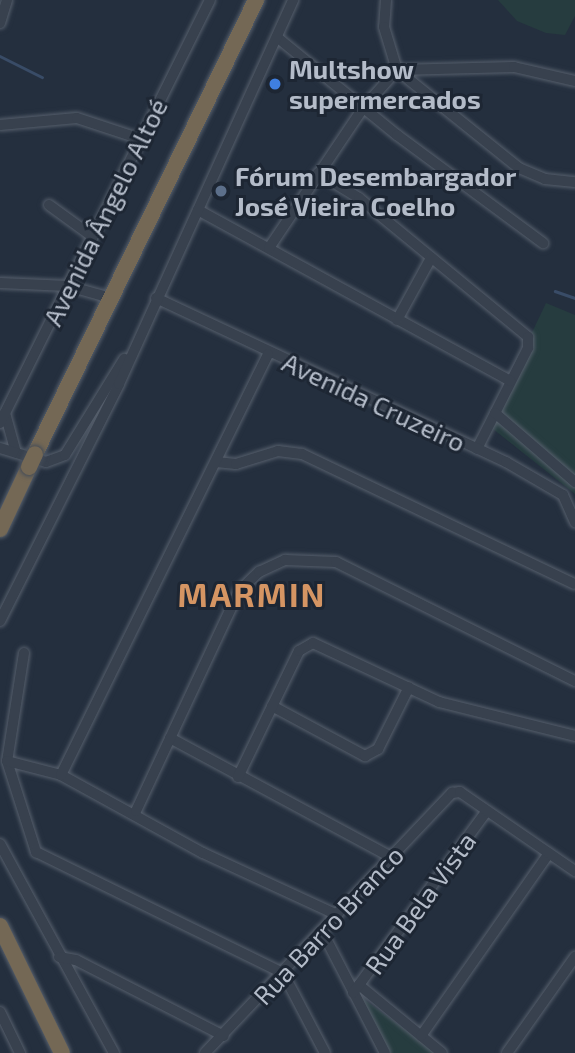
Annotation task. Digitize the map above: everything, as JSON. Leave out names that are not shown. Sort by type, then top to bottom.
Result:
[{"type":"highway","points":[[0,528],[36,461],[110,299],[256,0]]},
{"type":"highway","points":[[0,926],[62,1053]]},
{"type":"street","points":[[0,23],[8,0]]},
{"type":"street","name":"Avenida Ângelo Altoé","points":[[3,418],[210,0]]},
{"type":"street","points":[[3,418],[6,451],[36,461],[65,455],[134,342],[278,38],[293,0]]},
{"type":"street","points":[[386,0],[384,27],[397,70],[519,168],[545,179],[575,182]]},
{"type":"street","points":[[278,38],[363,108],[543,243]]},
{"type":"street","points":[[269,248],[363,108],[397,70],[514,66],[575,80]]},
{"type":"street","points":[[0,125],[77,118],[141,139]]},
{"type":"street","points":[[318,173],[359,198],[528,337],[528,348],[477,449]]},
{"type":"street","points":[[49,205],[93,237]]},
{"type":"street","points":[[198,210],[510,381]]},
{"type":"street","points":[[397,320],[429,270],[431,258]]},
{"type":"street","points":[[429,270],[441,266]]},
{"type":"street","points":[[0,283],[68,286],[110,299]]},
{"type":"street","name":"Avenida Cruzeiro","points":[[156,298],[268,354],[477,449],[563,495],[575,522]]},
{"type":"street","points":[[0,621],[120,384],[134,342]]},
{"type":"street","points":[[61,775],[268,354]]},
{"type":"street","points":[[495,413],[575,482]]},
{"type":"street","points":[[216,462],[236,464],[278,451],[302,454],[575,584]]},
{"type":"street","points":[[136,811],[239,591],[267,567],[295,558],[336,562],[575,681]]},
{"type":"street","points":[[238,777],[299,651],[313,643],[448,705],[575,736]]},
{"type":"street","points":[[24,653],[7,761],[42,859],[283,973],[325,1053]]},
{"type":"street","points":[[272,706],[365,756],[378,749],[409,687]]},
{"type":"street","points":[[170,738],[391,857]]},
{"type":"street","points":[[7,761],[61,775],[136,811],[203,853],[337,915]]},
{"type":"street","name":"Rua Barro Branco","points":[[205,1053],[220,1044],[449,795],[460,792],[486,812]]},
{"type":"street","points":[[486,812],[575,871]]},
{"type":"street","name":"Rua Bela Vista","points":[[356,989],[486,812]]},
{"type":"street","points":[[0,844],[59,957],[114,1053]]},
{"type":"street","points":[[421,1036],[550,853]]},
{"type":"street","points":[[322,931],[356,989],[385,1053]]},
{"type":"street","points":[[59,957],[76,960],[220,1044]]},
{"type":"street","points":[[507,1053],[575,957]]},
{"type":"street","points":[[356,989],[442,1053]]},
{"type":"street","points":[[0,1012],[20,1053]]},
{"type":"green space","points":[[498,0],[575,0],[575,16],[565,35],[546,33],[517,21]]},
{"type":"green space","points":[[546,303],[575,315],[575,494],[488,425]]},
{"type":"green space","points":[[354,992],[437,1053],[386,1053]]},
{"type":"waterway","points":[[0,56],[42,77]]},
{"type":"waterway","points":[[555,291],[575,298]]},
{"type":"place","name":"Multshow supermercados","points":[[275,84]]},
{"type":"place","name":"Fórum Desembargador José Vieira Coelho","points":[[221,191]]},
{"type":"district","name":"MARMIN","points":[[252,595]]}]
